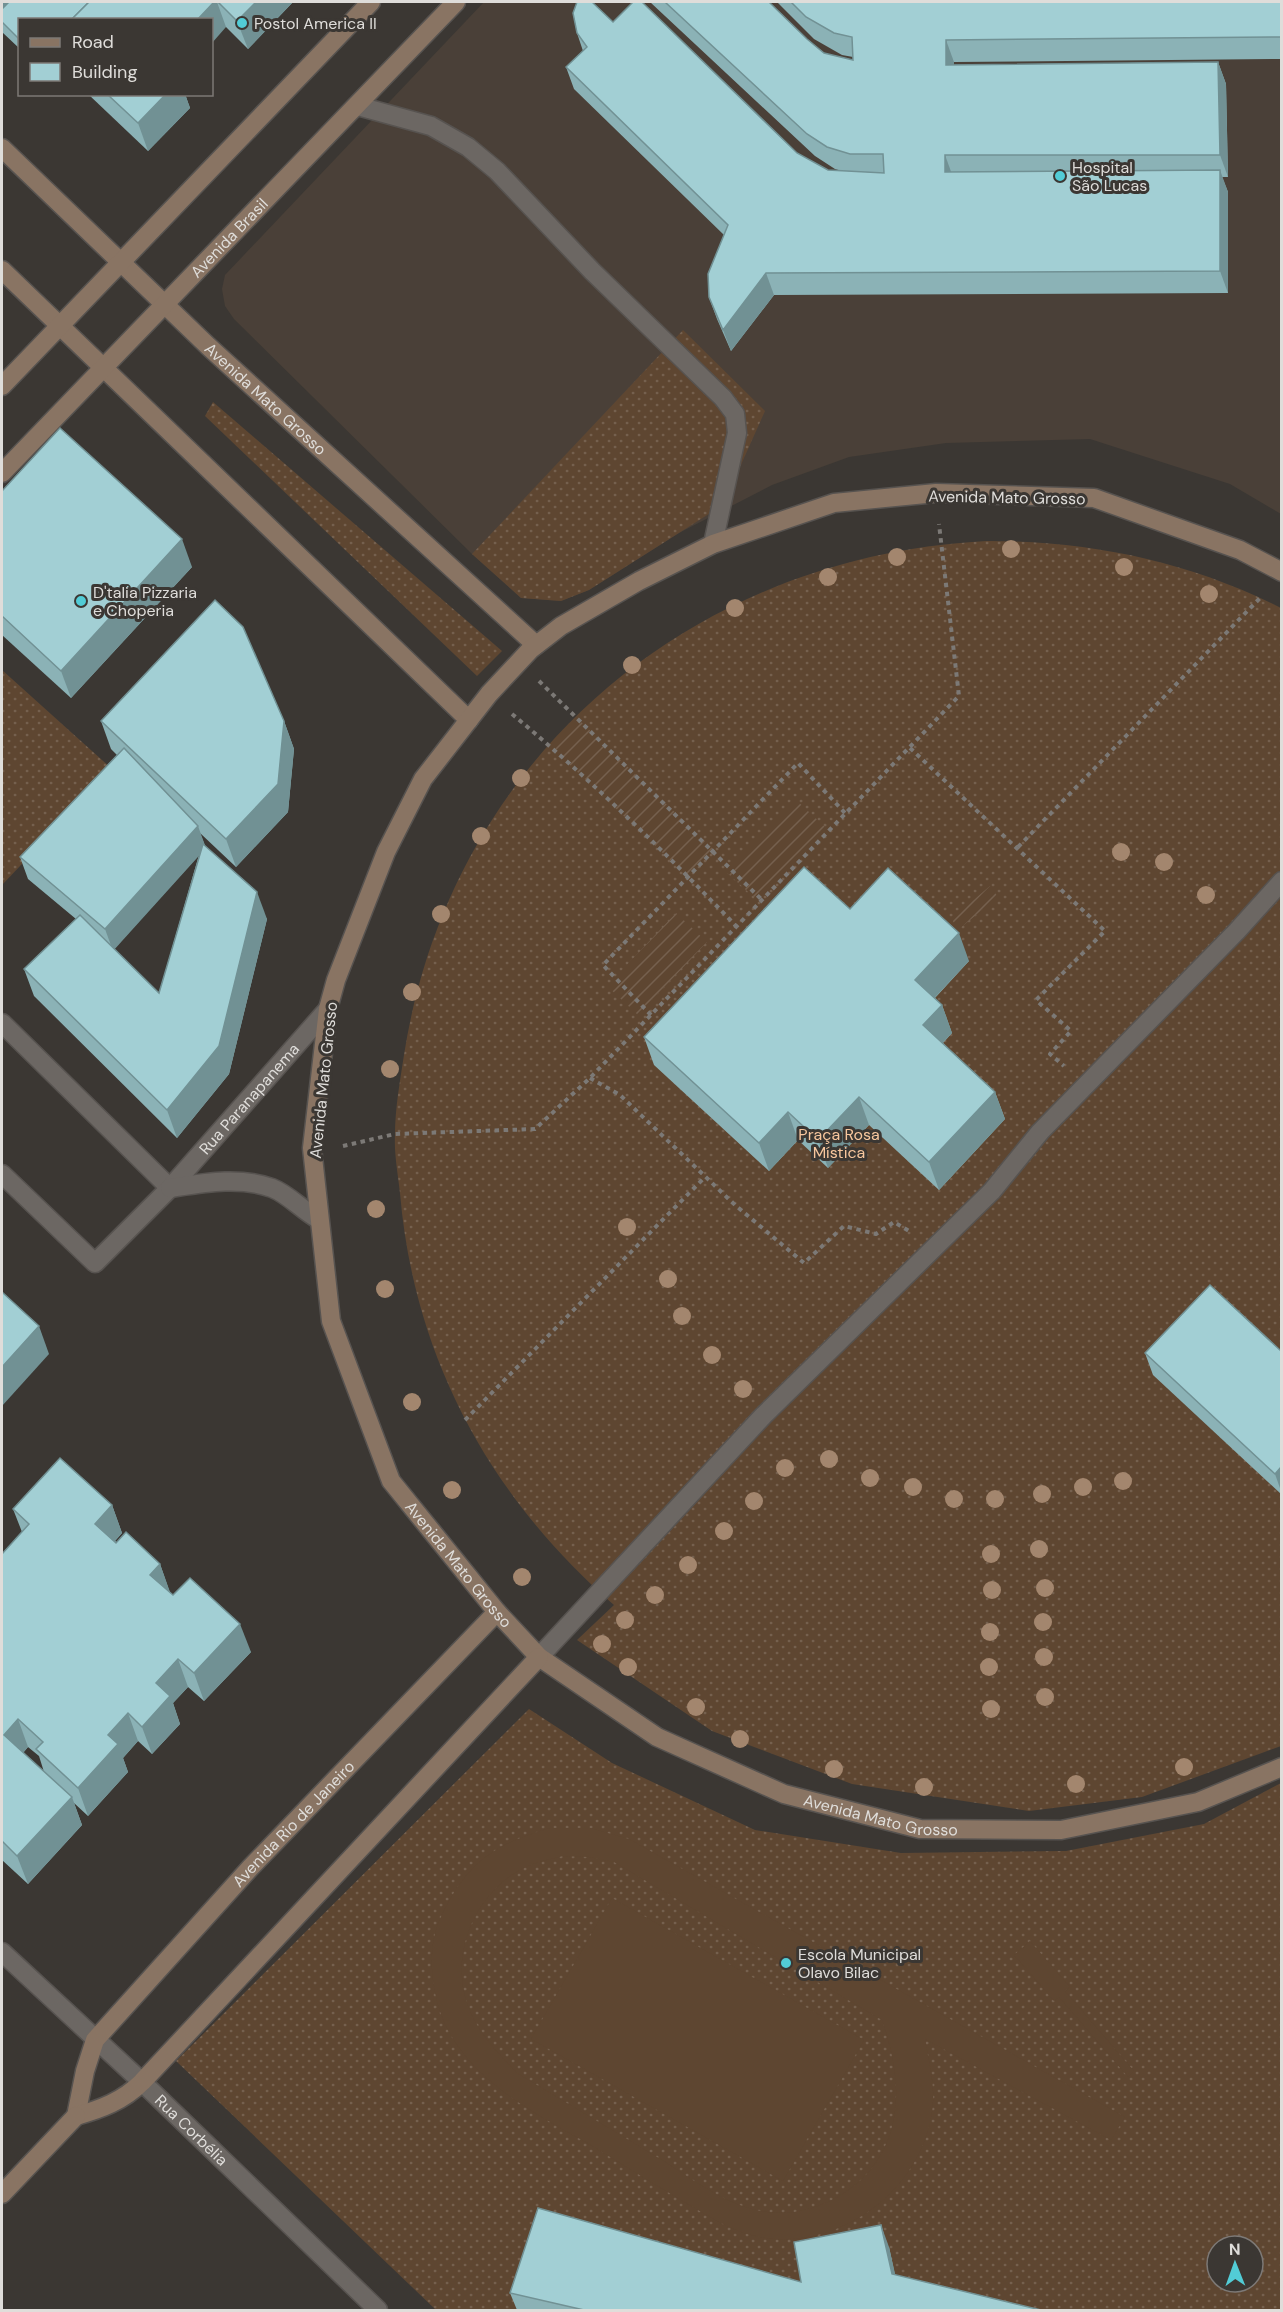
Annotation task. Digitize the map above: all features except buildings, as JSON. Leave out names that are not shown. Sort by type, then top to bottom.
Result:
[{"type":"main road","points":[[2,386],[371,2]]},
{"type":"main road","name":"Avenida Brasil","points":[[2,473],[456,2]]},
{"type":"main road","name":"Avenida Mato Grosso","points":[[2,147],[164,304],[536,645]]},
{"type":"main road","points":[[2,270],[469,720]]},
{"type":"main road","name":"Avenida Mato Grosso","points":[[1281,572],[1240,549],[1094,498],[936,493],[834,503],[713,544],[612,596],[561,626],[536,645],[489,694],[423,779],[386,852],[336,980],[328,1009],[312,1148],[331,1321],[391,1481],[497,1612],[539,1657],[657,1737],[784,1794],[920,1829],[1060,1830],[1198,1803],[1281,1767]]},
{"type":"main road","name":"Avenida Rio de Janeiro","points":[[95,2040],[250,1868],[497,1612]]},
{"type":"main road","points":[[2,2194],[76,2116],[100,2109],[128,2096],[142,2082],[539,1657]]},
{"type":"main road","points":[[76,2116],[85,2071],[95,2040]]},
{"type":"street","points":[[358,106],[431,126],[468,147],[497,171],[592,271],[723,398],[735,414],[738,433],[713,544]]},
{"type":"street","points":[[539,1657],[762,1416],[992,1191],[1041,1132],[1086,1088],[1281,881]]},
{"type":"street","name":"Rua Paranapanema","points":[[2,1174],[95,1263],[170,1188],[328,1009]]},
{"type":"street","points":[[2,1023],[170,1188]]},
{"type":"street","name":"Rua Paranapanema","points":[[170,1188],[218,1181],[254,1184],[273,1188],[318,1218]]},
{"type":"street","name":"Rua Corbélia","points":[[2,1952],[142,2082],[378,2310]]},
{"type":"path","points":[[336,1147],[395,1134],[535,1129],[590,1078],[959,696],[941,556],[936,493]]},
{"type":"path","points":[[1018,847],[1261,597]]},
{"type":"path","points":[[519,662],[713,849],[761,899]]},
{"type":"path","points":[[489,694],[549,745],[688,877],[736,926]]},
{"type":"path","points":[[910,747],[1105,931],[1036,1000],[1071,1031],[1050,1054],[1086,1088]]},
{"type":"path","points":[[651,1015],[603,965],[713,849],[798,764],[846,814]]},
{"type":"path","points":[[590,1078],[620,1095],[705,1177],[804,1263],[844,1226],[876,1234],[894,1222],[937,1245]]},
{"type":"path","points":[[465,1420],[705,1177]]},
{"type":"shaded area","points":[[484,2],[1281,2],[1281,514],[1230,484],[1090,439],[946,443],[849,457],[772,485],[679,533],[589,590],[561,601],[521,598],[472,554],[234,319],[225,306],[222,289],[225,275]]},
{"type":"green space","points":[[683,330],[765,411],[723,505],[589,590],[561,601],[521,598],[472,554]]},
{"type":"green space","points":[[213,402],[502,651],[477,676],[205,416]]},
{"type":"green space","name":"Praça Rosa Mística","points":[[987,541],[1064,545],[1138,557],[1210,578],[1281,608],[1281,1746],[1142,1797],[1029,1811],[852,1784],[712,1731],[577,1640],[614,1605],[570,1563],[530,1518],[495,1471],[466,1420],[441,1367],[422,1312],[408,1254],[395,1149],[395,1125],[404,1055],[430,949],[473,852],[531,766],[602,693],[685,632],[778,586],[879,555]]},
{"type":"green space","points":[[2,670],[112,769],[2,885]]},
{"type":"green space","points":[[576,717],[713,849],[688,877],[549,745]]},
{"type":"green space","points":[[794,798],[825,827],[757,900],[725,871]]},
{"type":"green space","points":[[990,886],[998,897],[959,929],[951,919]]},
{"type":"green space","points":[[676,913],[707,942],[638,1015],[607,986]]},
{"type":"green space","name":"Escola Municipal Olavo Bilac","points":[[529,1709],[612,1763],[755,1830],[901,1853],[1066,1851],[1204,1824],[1281,1783],[1281,2310],[436,2310],[176,2061]]},
{"type":"green space","points":[[550,1828],[590,1828],[629,1839],[1125,2117],[1111,2140],[925,2039],[933,2093],[932,2112],[925,2139],[913,2164],[897,2186],[878,2205],[855,2220],[830,2231],[803,2238],[759,2237],[722,2224],[542,2117],[493,2084],[472,2064],[455,2042],[442,2016],[432,1969],[433,1943],[440,1919],[460,1884],[471,1870],[497,1849]],"holes":[[[563,1856],[589,1857],[614,1862],[882,2020],[895,2077],[895,2115],[883,2151],[872,2168],[851,2188],[825,2203],[796,2212],[767,2212],[739,2205],[712,2192],[517,2073],[489,2042],[472,2016],[463,1988],[464,1950],[476,1914],[500,1884],[515,1873],[539,1862]]]},
{"type":"green space","points":[[612,1898],[864,2040],[783,2181],[531,2039]]},
{"type":"green space","points":[[1030,1941],[1070,1987],[1065,1991],[1134,2071],[1128,2077],[1059,1997],[1054,2001],[1014,1955]]},
{"type":"place","name":"Postol America II","points":[[242,23]]},
{"type":"place","name":"Hospital São Lucas","points":[[1060,176]]},
{"type":"place","name":"D'talia Pizzaria e Choperia","points":[[81,601]]},
{"type":"place","name":"Escola Municipal Olavo Bilac","points":[[786,1963]]}]
